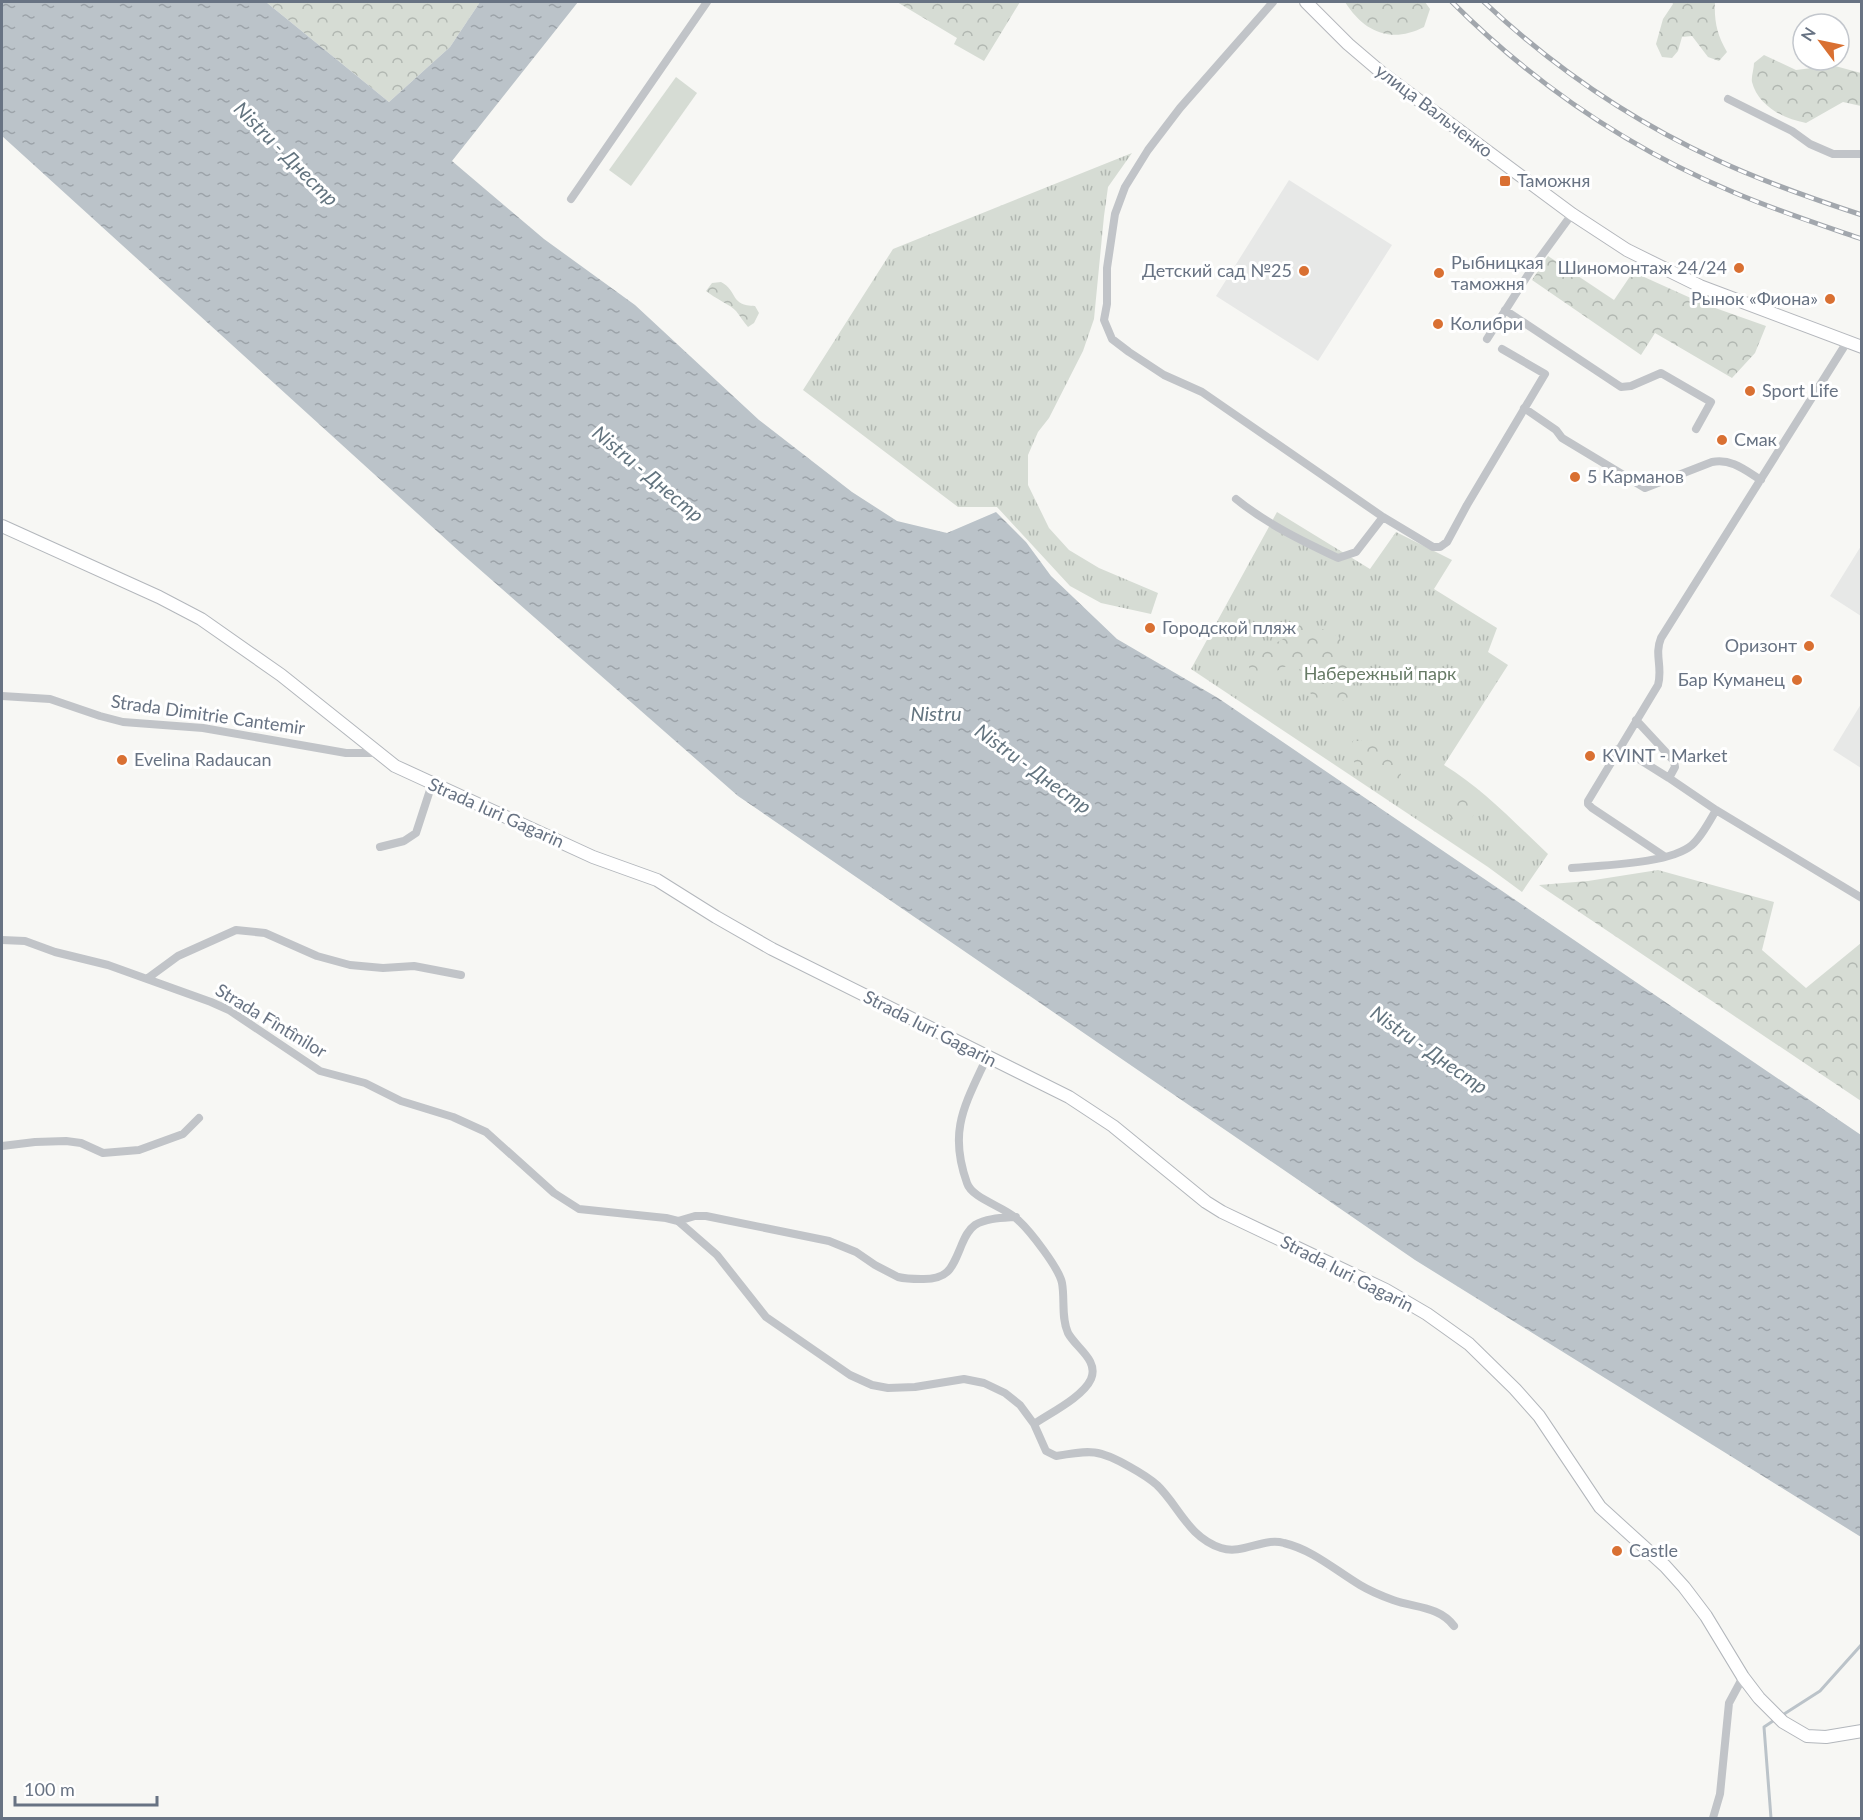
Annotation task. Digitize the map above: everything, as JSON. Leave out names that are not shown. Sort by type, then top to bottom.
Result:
[{"type":"main road","name":"улица Вальченко","points":[[1306,2],[1348,44],[1382,73],[1572,214],[1627,250],[1671,273],[1740,302],[1862,347]]},
{"type":"main road","name":"Strada Iuri Gagarin","points":[[2,526],[159,597],[201,619],[281,675],[395,766],[592,857],[670,886],[716,917],[772,950],[1056,1090],[1100,1116],[1206,1202],[1222,1212],[1386,1290],[1427,1314],[1469,1344],[1539,1416],[1600,1507],[1665,1566],[1684,1587],[1706,1616],[1743,1677],[1783,1722],[1807,1736],[1827,1737],[1862,1731]]},
{"type":"street","points":[[571,199],[707,2]]},
{"type":"street","points":[[1273,2],[1180,108],[1148,150],[1125,187],[1115,214],[1107,268],[1107,304],[1104,320],[1112,339],[1164,375],[1202,392],[1383,517],[1433,547],[1440,547],[1447,542],[1545,374],[1502,349]]},
{"type":"street","points":[[1728,99],[1792,131],[1810,144],[1833,154],[1862,154]]},
{"type":"street","points":[[1487,339],[1531,270],[1572,214]]},
{"type":"street","points":[[1506,310],[1621,387],[1631,386],[1661,373],[1711,402],[1696,429]]},
{"type":"street","points":[[1664,856],[1588,804],[1589,797],[1660,677],[1657,648],[1661,638],[1847,342]]},
{"type":"street","points":[[1524,408],[1556,430],[1562,438],[1645,488],[1712,462],[1723,460],[1761,480]]},
{"type":"street","points":[[1236,499],[1280,530],[1338,558],[1356,552],[1383,517]]},
{"type":"street","name":"Strada Dimitrie Cantemir","points":[[2,696],[50,699],[123,722],[214,730],[346,753],[377,753]]},
{"type":"street","points":[[1636,720],[1674,761],[1675,767],[1669,778]]},
{"type":"street","points":[[1618,749],[1629,753],[1716,810],[1862,898]]},
{"type":"street","points":[[380,847],[404,842],[416,833],[432,784]]},
{"type":"street","points":[[1572,868],[1630,862],[1683,851],[1691,846],[1705,829],[1716,810]]},
{"type":"street","points":[[148,978],[178,956],[236,930],[266,933],[317,956],[350,965],[383,968],[414,966],[461,975]]},
{"type":"street","points":[[2,934],[14,939]]},
{"type":"street","name":"Strada Fîntînilor","points":[[2,940],[14,939],[108,965],[199,996],[228,1010],[320,1071],[365,1083],[401,1101],[453,1117],[486,1132],[568,1203],[579,1209],[678,1221]]},
{"type":"street","points":[[987,1057],[962,1113],[958,1136],[965,1178],[970,1190],[1016,1217],[1042,1249],[1062,1281],[1067,1331],[1073,1342],[1089,1358],[1093,1368],[1085,1389],[1034,1424]]},
{"type":"street","points":[[2,1146],[66,1141],[81,1143],[103,1153],[139,1150],[183,1134],[199,1118]]},
{"type":"street","points":[[678,1221],[695,1216],[706,1216],[800,1235],[844,1246],[898,1277],[935,1280],[949,1272],[965,1236],[976,1225],[1000,1218],[1016,1217]]},
{"type":"street","points":[[678,1221],[717,1255],[766,1317],[850,1375],[888,1388],[915,1388],[964,1379],[984,1383],[1012,1397],[1028,1414],[1046,1451],[1051,1455],[1086,1452],[1105,1454],[1140,1473],[1157,1484],[1178,1514],[1196,1532],[1220,1547],[1236,1549],[1266,1542],[1282,1542],[1316,1556],[1362,1587],[1393,1600],[1438,1612],[1447,1617],[1454,1626]]},
{"type":"street","points":[[1713,1818],[1725,1764],[1726,1717],[1729,1703],[1743,1677]]},
{"type":"shaded area","name":"Детский сад №25","points":[[1289,180],[1392,245],[1318,361],[1216,296]]},
{"type":"shaded area","points":[[1861,546],[1861,616],[1830,596]]},
{"type":"shaded area","points":[[1861,704],[1861,768],[1833,750]]},
{"type":"green space","points":[[266,2],[480,2],[450,47],[389,102]]},
{"type":"green space","points":[[897,2],[1020,2],[984,61],[954,44],[957,38]]},
{"type":"green space","points":[[1345,2],[1425,2],[1430,9],[1424,27],[1412,32],[1390,34],[1370,28],[1352,12]]},
{"type":"green space","points":[[1672,2],[1715,2],[1717,28],[1727,52],[1719,61],[1708,57],[1692,36],[1682,37],[1678,51],[1672,58],[1662,57],[1656,44],[1663,19],[1673,4]]},
{"type":"green space","points":[[1764,55],[1791,68],[1791,72],[1851,70],[1861,73],[1861,106],[1843,102],[1806,123],[1781,115],[1766,104],[1755,90],[1752,82],[1754,63]]},
{"type":"green space","points":[[676,77],[697,93],[631,186],[609,170]]},
{"type":"green space","points":[[1132,153],[1108,187],[1094,319],[1083,351],[1049,418],[1038,432],[1028,455],[1028,485],[1049,528],[1069,550],[1099,568],[1158,593],[1151,614],[1101,603],[1070,586],[997,507],[958,507],[803,390],[893,249]]},
{"type":"green space","points":[[1548,256],[1614,300],[1633,272],[1704,304],[1766,326],[1755,353],[1732,378],[1655,333],[1641,355],[1532,280]]},
{"type":"green space","points":[[721,282],[742,304],[755,306],[759,313],[754,323],[748,327],[734,309],[706,291],[712,283]]},
{"type":"green space","name":"Набережный парк","points":[[1277,512],[1370,569],[1396,532],[1452,560],[1434,589],[1497,628],[1488,652],[1508,665],[1444,765],[1485,795],[1548,854],[1522,892],[1191,669]]},
{"type":"green space","points":[[1300,625],[1322,629],[1339,637],[1352,679],[1348,699],[1329,703],[1316,700],[1308,689],[1303,671],[1290,664],[1260,680],[1252,675],[1248,664],[1254,654],[1283,639]]},
{"type":"green space","points":[[1353,741],[1373,741],[1388,758],[1402,768],[1400,779],[1357,767],[1350,754]]},
{"type":"green space","points":[[1454,791],[1471,800],[1476,811],[1468,824],[1453,820],[1448,814],[1444,799]]},
{"type":"green space","points":[[1658,870],[1774,902],[1762,950],[1806,988],[1861,943],[1861,1101],[1539,885],[1588,881]]},
{"type":"water","name":"Nistru","points":[[2,2],[266,2],[389,102],[450,47],[480,2],[578,2],[452,161],[544,239],[635,305],[759,420],[852,492],[897,521],[947,533],[996,512],[1026,542],[1051,576],[1117,639],[1218,698],[1861,1135],[1861,1537],[1415,1260],[738,796],[461,553],[2,136]]},
{"type":"waterway","points":[[1781,1716],[1820,1691],[1862,1644]]},
{"type":"waterway","points":[[1771,1818],[1764,1727],[1776,1719]]},
{"type":"railway","points":[[1452,2],[1548,86],[1619,134],[1656,155],[1733,192],[1862,239]]},
{"type":"railway","points":[[1484,2],[1565,70],[1623,110],[1654,128],[1753,176],[1862,215]]},
{"type":"place","name":"Таможня","points":[[1505,181]]},
{"type":"place","name":"Шиномонтаж 24/24","points":[[1739,268]]},
{"type":"place","name":"Детский сад №25","points":[[1304,271]]},
{"type":"place","name":"Рыбницкая таможня","points":[[1439,273]]},
{"type":"place","name":"Рынок «Фиона»","points":[[1830,299]]},
{"type":"place","name":"Колибри","points":[[1438,324]]},
{"type":"place","name":"Sport Life","points":[[1750,391]]},
{"type":"place","name":"Смак","points":[[1722,440]]},
{"type":"place","name":"5 Карманов","points":[[1575,477]]},
{"type":"place","name":"Городской пляж","points":[[1150,628]]},
{"type":"place","name":"Оризонт","points":[[1809,646]]},
{"type":"place","name":"Бар Куманец","points":[[1797,680]]},
{"type":"place","name":"KVINT - Market","points":[[1590,756]]},
{"type":"place","name":"Evelina Radaucan","points":[[122,760]]},
{"type":"place","name":"Castle","points":[[1617,1551]]},
{"type":"water label","name":"Nistru - Днестр","points":[[286,154]]},
{"type":"water label","name":"Nistru - Днестр","points":[[648,474]]},
{"type":"water label","name":"Nistru - Днестр","points":[[1033,769]]},
{"type":"water label","name":"Nistru - Днестр","points":[[1429,1050]]}]
